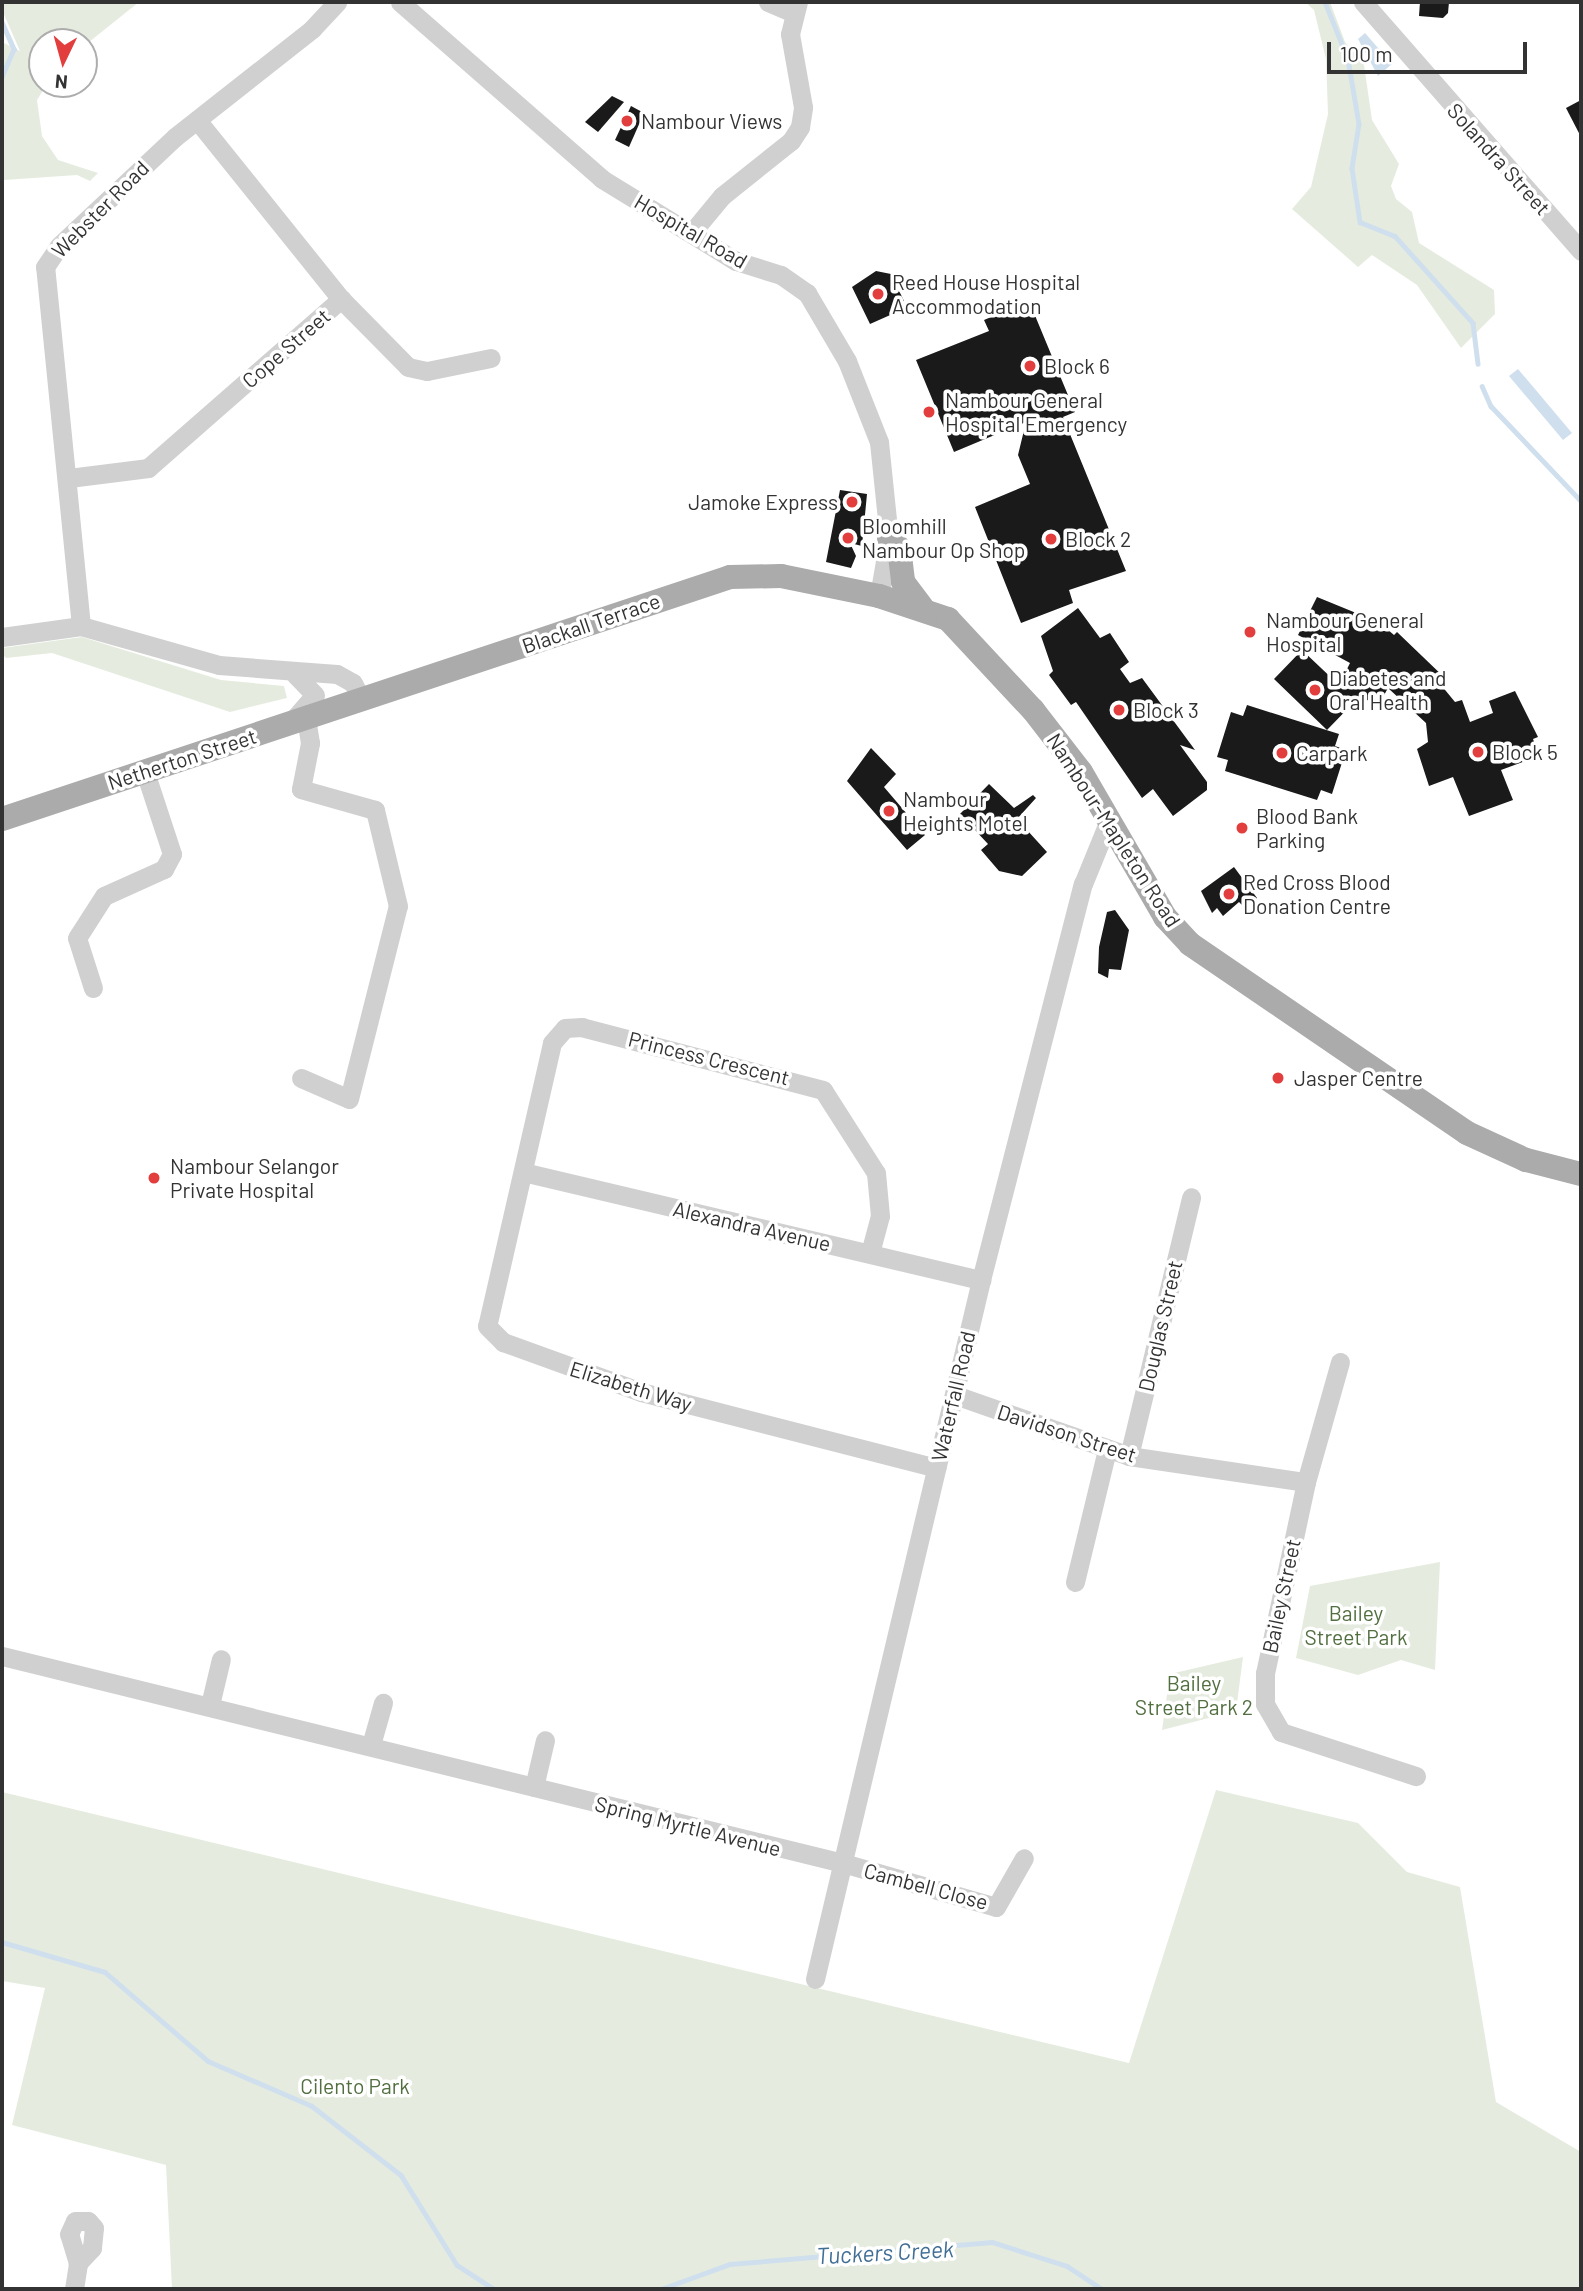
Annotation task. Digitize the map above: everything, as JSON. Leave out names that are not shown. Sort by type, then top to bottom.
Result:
[{"type":"main road","points":[[889,538],[900,548],[903,582],[922,607]]},
{"type":"main road","name":"Blackall Terrace","points":[[355,702],[730,577],[781,576],[879,596]]},
{"type":"main road","name":"Nambour-Mapleton Road","points":[[879,596],[922,607],[948,619],[1033,710],[1110,818],[1165,917],[1190,944],[1467,1133],[1527,1160],[1581,1174]]},
{"type":"main road","name":"Netherton Street","points":[[2,819],[355,702]]},
{"type":"street","name":"Webster Road","points":[[81,626],[69,478],[45,267],[59,246],[197,120],[312,29],[337,2]]},
{"type":"street","name":"Hospital Road","points":[[400,2],[571,156],[693,231],[736,261],[797,284],[827,321],[874,424],[889,538],[879,596]]},
{"type":"street","points":[[693,231],[722,196],[791,141],[800,127],[803,107],[790,44],[796,7],[768,2]]},
{"type":"street","name":"Solandra Street","points":[[1363,2],[1581,251]]},
{"type":"street","name":"Cope Street","points":[[69,478],[148,468],[341,299],[197,120]]},
{"type":"street","points":[[341,299],[408,367],[427,371],[491,358]]},
{"type":"street","points":[[2,638],[61,625],[81,626],[207,663],[319,677],[340,689],[355,702]]},
{"type":"street","points":[[296,675],[311,686],[314,699],[296,722],[310,743],[301,789],[374,810],[398,906],[349,1099],[301,1078]]},
{"type":"street","points":[[93,988],[77,938],[104,896],[164,869],[172,854],[145,772]]},
{"type":"street","name":"Waterfall Road","points":[[815,1979],[981,1279],[1083,884],[1110,818]]},
{"type":"street","name":"Princess Crescent","points":[[523,1172],[552,1043],[565,1028],[595,1030],[824,1090],[876,1173],[880,1216],[870,1253]]},
{"type":"street","name":"Alexandra Avenue","points":[[523,1172],[981,1279]]},
{"type":"street","name":"Elizabeth Way","points":[[523,1172],[489,1302],[488,1326],[503,1342],[641,1392],[936,1468]]},
{"type":"street","name":"Douglas Street","points":[[1129,1456],[1191,1197]]},
{"type":"street","name":"Bailey Street","points":[[1340,1362],[1306,1482],[1265,1674],[1265,1704],[1281,1732],[1416,1776]]},
{"type":"street","name":"Davidson Street","points":[[955,1395],[1129,1456],[1306,1482]]},
{"type":"street","points":[[1075,1582],[1107,1450]]},
{"type":"street","name":"Spring Myrtle Avenue","points":[[2,1656],[210,1705],[843,1863]]},
{"type":"street","points":[[210,1705],[221,1659]]},
{"type":"street","points":[[371,1745],[383,1703]]},
{"type":"street","points":[[534,1787],[545,1740]]},
{"type":"street","name":"Cambell Close","points":[[843,1863],[996,1907],[1024,1858]]},
{"type":"street","points":[[74,2289],[78,2263]]},
{"type":"green space","points":[[4,2],[139,2],[98,35],[98,28],[28,28],[28,98],[38,98],[42,136],[58,160],[98,173],[90,181],[77,175],[4,180],[2,42],[20,51],[2,10]]},
{"type":"green space","points":[[1305,2],[1330,2],[1345,42],[1364,65],[1372,120],[1399,164],[1391,186],[1396,199],[1412,212],[1419,243],[1494,290],[1495,314],[1461,348],[1417,285],[1372,255],[1358,267],[1292,209],[1311,187],[1328,114],[1326,59],[1314,10]]},
{"type":"green space","points":[[82,637],[221,680],[284,686],[287,698],[230,712],[52,653],[6,658],[2,654],[2,648]]},
{"type":"green space","name":"Bailey Street Park","points":[[1440,1562],[1435,1670],[1401,1660],[1358,1675],[1296,1658],[1310,1586]]},
{"type":"green space","name":"Bailey Street Park 2","points":[[1243,1657],[1236,1711],[1162,1730],[1170,1674]]},
{"type":"green space","name":"Cilento Park","points":[[1216,1790],[1358,1823],[1407,1872],[1460,1887],[1496,2102],[1581,2152],[1581,2289],[172,2289],[166,2165],[12,2125],[45,1988],[2,1981],[2,1792],[1129,2063]]},
{"type":"water","points":[[1365,33],[1392,64],[1378,76],[1358,39]]},
{"type":"water","points":[[1518,369],[1572,433],[1563,440],[1509,376]]},
{"type":"building","points":[[1420,2],[1449,2],[1448,13],[1443,18],[1419,16]]},
{"type":"building","points":[[612,96],[624,102],[598,132],[585,122]]},
{"type":"building","points":[[1581,100],[1581,137],[1566,108]]},
{"type":"building","points":[[631,106],[644,113],[629,147],[615,140]]},
{"type":"building","name":"Reed House Hospital Accommodation","points":[[876,271],[891,274],[904,301],[894,306],[897,312],[870,324],[852,287]]},
{"type":"building","points":[[1029,301],[1075,412],[1063,417],[1126,571],[1069,590],[1073,603],[1021,623],[975,507],[1030,484],[1018,455],[1026,422],[954,452],[916,360],[989,331],[984,320]]},
{"type":"building","name":"Bloomhill Nambour Op Shop","points":[[840,490],[867,494],[862,546],[850,543],[856,556],[851,568],[826,562]]},
{"type":"building","points":[[1317,597],[1361,615],[1358,620],[1375,629],[1381,624],[1394,635],[1397,632],[1447,680],[1441,685],[1455,702],[1462,700],[1470,722],[1493,713],[1489,701],[1515,691],[1538,737],[1533,739],[1539,756],[1501,770],[1513,800],[1469,816],[1453,777],[1429,786],[1417,749],[1428,742],[1426,723],[1388,688],[1378,706],[1360,696],[1327,730],[1274,679],[1302,650],[1339,685],[1350,663],[1298,635]]},
{"type":"building","name":"Block 3","points":[[1078,608],[1100,638],[1110,633],[1129,662],[1120,669],[1130,683],[1142,678],[1195,750],[1180,745],[1207,782],[1207,790],[1173,816],[1153,789],[1142,798],[1076,702],[1071,705],[1049,675],[1053,671],[1041,636]]},
{"type":"building","name":"Carpark","points":[[1247,705],[1339,734],[1335,746],[1346,750],[1332,794],[1321,790],[1317,800],[1225,771],[1228,760],[1217,757],[1231,712],[1243,716]]},
{"type":"building","name":"Nambour Heights Motel","points":[[871,748],[896,774],[884,787],[925,835],[907,850],[847,781]]},
{"type":"building","points":[[989,784],[1014,808],[1033,795],[1036,798],[1017,819],[1047,852],[1022,876],[999,871],[981,850],[988,844],[960,814]]},
{"type":"building","name":"Red Cross Blood Donation Centre","points":[[1234,867],[1257,898],[1245,908],[1239,902],[1223,916],[1217,908],[1212,913],[1201,891]]},
{"type":"building","points":[[1115,910],[1129,930],[1121,970],[1109,969],[1108,978],[1098,973],[1099,947],[1107,912]]},
{"type":"waterway","points":[[1325,2],[1348,59],[1359,124],[1352,168],[1360,222],[1395,236],[1473,323],[1478,364]]},
{"type":"waterway","points":[[2,22],[14,49],[2,77]]},
{"type":"waterway","points":[[1482,386],[1491,406],[1581,501]]},
{"type":"waterway","name":"Tuckers Creek","points":[[2,1942],[105,1972],[208,2061],[312,2106],[401,2175],[457,2265],[494,2289]]},
{"type":"waterway","name":"Tuckers Creek","points":[[661,2289],[730,2264],[992,2242],[1067,2266],[1102,2289]]},
{"type":"place","name":"Nambour Views","points":[[627,121]]},
{"type":"place","name":"Reed House Hospital Accommodation","points":[[878,294]]},
{"type":"place","name":"Block 6","points":[[1030,366]]},
{"type":"place","name":"Nambour General Hospital Emergency","points":[[929,412]]},
{"type":"place","name":"Jamoke Express","points":[[852,502]]},
{"type":"place","name":"Bloomhill Nambour Op Shop","points":[[848,538]]},
{"type":"place","name":"Block 2","points":[[1051,539]]},
{"type":"place","name":"Nambour General Hospital","points":[[1250,632]]},
{"type":"place","name":"Diabetes and Oral Health","points":[[1315,690]]},
{"type":"place","name":"Block 3","points":[[1119,710]]},
{"type":"place","name":"Block 5","points":[[1478,752]]},
{"type":"place","name":"Carpark","points":[[1282,753]]},
{"type":"place","name":"Nambour Heights Motel","points":[[889,811]]},
{"type":"place","name":"Blood Bank Parking","points":[[1242,828]]},
{"type":"place","name":"Red Cross Blood Donation Centre","points":[[1229,894]]},
{"type":"place","name":"Jasper Centre","points":[[1278,1078]]},
{"type":"place","name":"Nambour Selangor Private Hospital","points":[[154,1178]]}]
